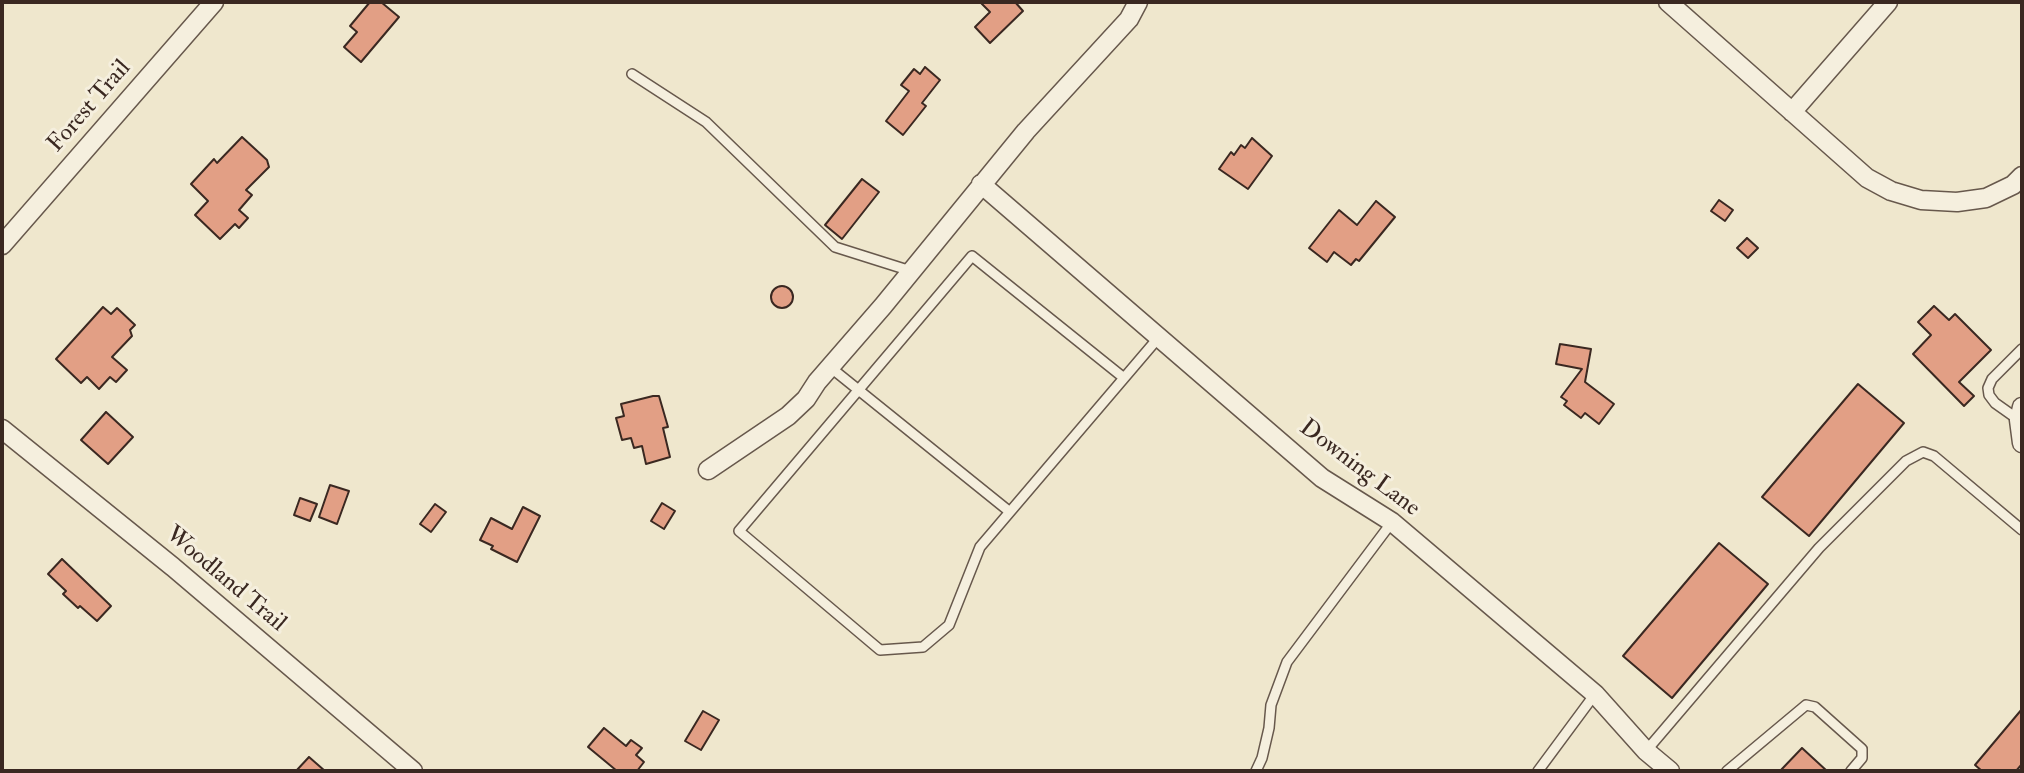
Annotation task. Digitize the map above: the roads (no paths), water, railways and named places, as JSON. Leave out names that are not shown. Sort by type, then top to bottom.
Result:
[{"type":"street","name":"Forest Trail","points":[[2,245],[214,2]]},
{"type":"street","points":[[708,470],[788,416],[806,398],[1026,131],[1129,19],[1138,2]]},
{"type":"street","points":[[1668,2],[1867,178],[1891,191],[1921,200],[1957,202],[1986,198],[2013,185],[2022,176]]},
{"type":"street","points":[[1792,112],[1888,2]]},
{"type":"street","name":"Downing Lane","points":[[981,184],[1322,478],[1392,522],[1595,694],[1646,751],[1670,771]]},
{"type":"street","points":[[2021,413],[2022,443]]},
{"type":"street","name":"Woodland Trail","points":[[2,429],[173,567],[413,771]]},
{"type":"lane","points":[[632,74],[706,122],[835,247],[911,271]]},
{"type":"lane","points":[[1124,378],[972,256],[739,531],[880,650],[923,647],[949,625],[980,547],[1159,337]]},
{"type":"lane","points":[[2021,413],[1995,403],[1988,388],[1992,379],[2022,349]]},
{"type":"lane","points":[[830,367],[1010,512]]},
{"type":"lane","points":[[1646,751],[1819,548],[1906,461],[1923,452],[1934,456],[2022,530]]},
{"type":"lane","points":[[1256,771],[1265,748],[1271,705],[1287,662],[1392,522]]},
{"type":"lane","points":[[1538,771],[1595,694]]},
{"type":"lane","points":[[1734,769],[1805,705],[1815,707],[1862,748],[1861,758],[1851,771]]}]
